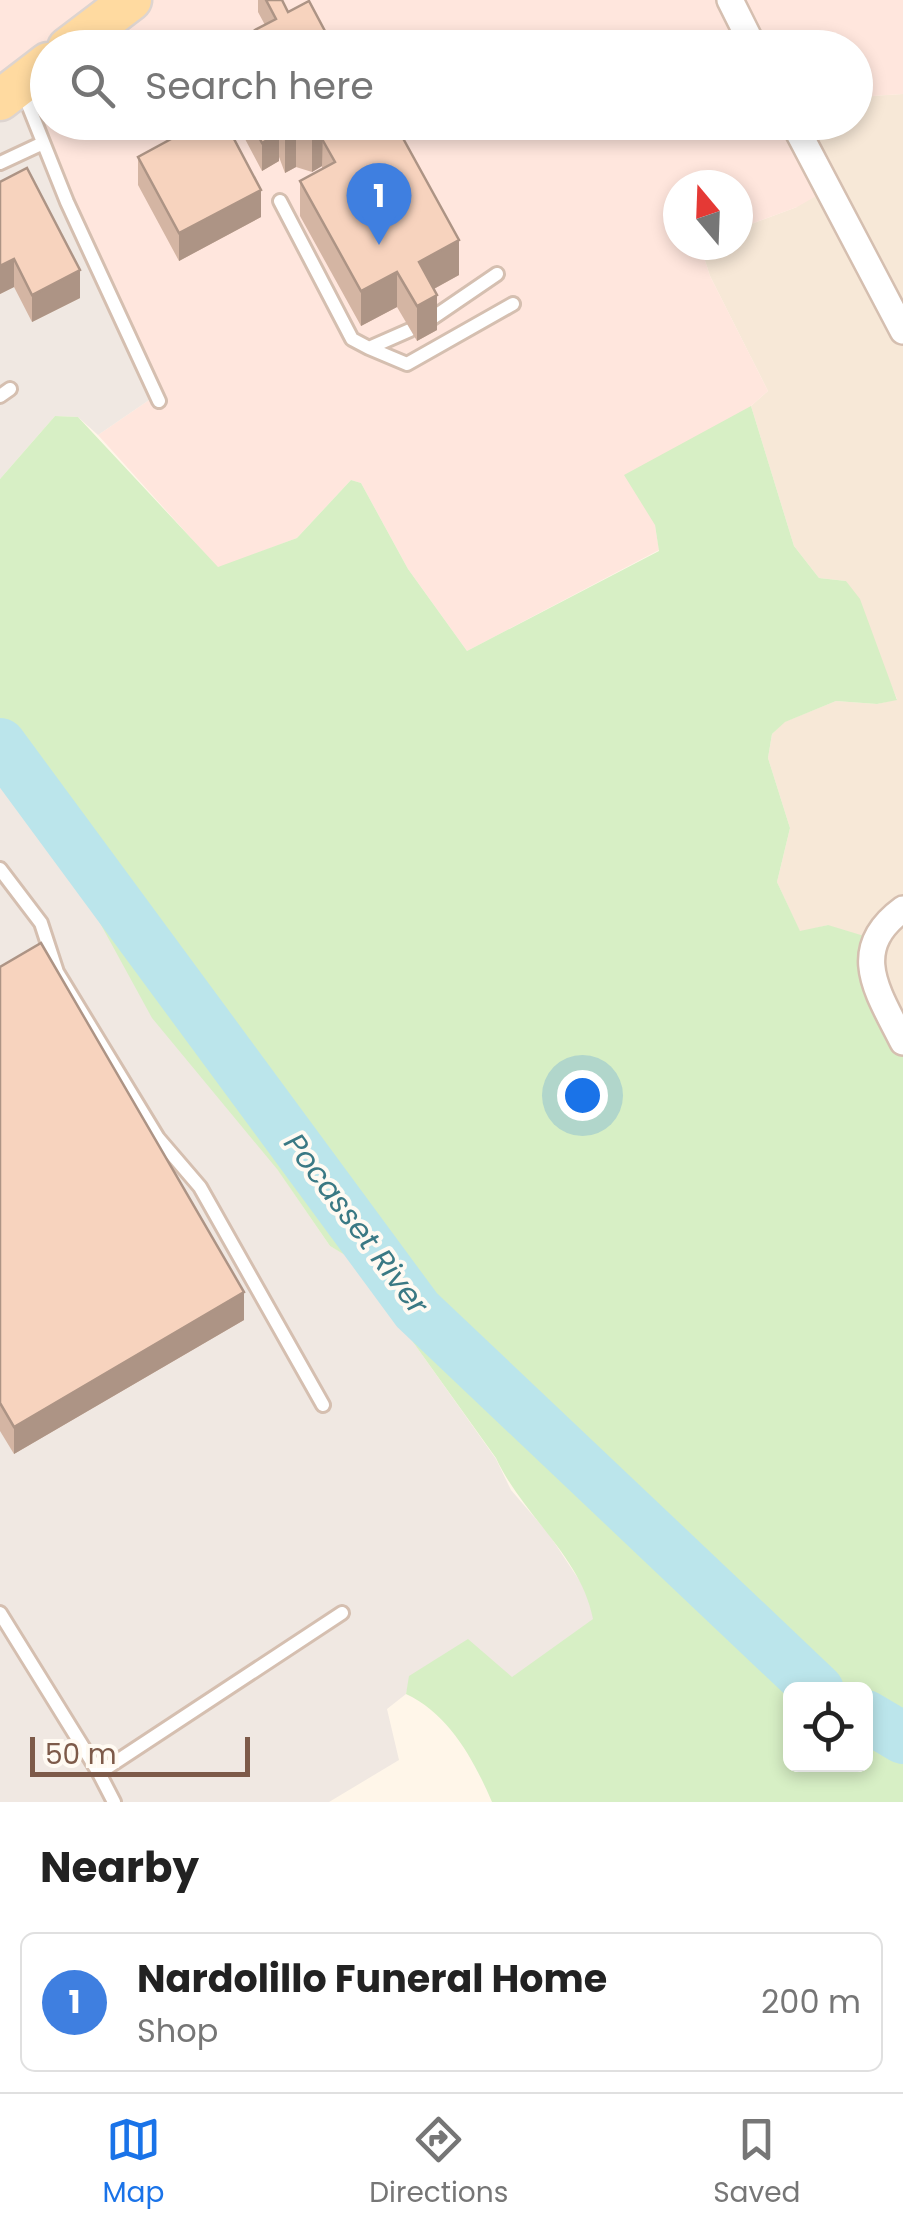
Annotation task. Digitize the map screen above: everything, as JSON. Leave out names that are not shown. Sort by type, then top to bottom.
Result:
[{"type":"main road","points":[[92,30],[131,0]]},
{"type":"street","points":[[730,0],[745,30]]},
{"type":"street","points":[[802,140],[903,331]]},
{"type":"street","points":[[903,909],[886,922],[874,939],[870,959],[879,993],[903,1042]]},
{"type":"lane","points":[[17,82],[30,112]]},
{"type":"lane","points":[[0,163],[43,142],[159,401]]},
{"type":"lane","points":[[280,201],[352,339],[370,348],[407,364],[512,304]]},
{"type":"lane","points":[[431,319],[497,274]]},
{"type":"lane","points":[[370,348],[410,330]]},
{"type":"lane","points":[[0,869],[41,923],[57,972],[158,1138],[200,1187],[323,1405]]},
{"type":"lane","points":[[0,1613],[114,1802]]},
{"type":"lane","points":[[99,1773],[342,1613]]},
{"type":"shaded area","points":[[0,0],[903,0],[903,94],[873,96],[873,30],[30,30],[30,140],[804,140],[825,191],[797,207],[753,223],[753,170],[663,170],[663,260],[705,260],[768,391],[751,406],[655,525],[659,550],[467,651],[408,569],[361,483],[351,480],[297,538],[218,568],[98,435],[152,398],[0,98]]},
{"type":"shaded area","points":[[15,85],[30,119],[30,140],[39,140],[152,398],[98,435],[78,417],[55,416],[0,479],[0,98]]},
{"type":"shaded area","points":[[903,94],[903,1041],[828,925],[800,932],[777,882],[790,828],[768,758],[772,734],[784,722],[836,701],[877,704],[897,699],[846,581],[819,578],[794,546],[751,406],[768,391],[705,260],[753,260],[753,223],[797,207],[796,140],[873,140],[873,96]]},
{"type":"shaded area","points":[[0,763],[330,1246],[355,1260],[496,1459],[511,1490],[548,1533],[589,1595],[594,1619],[512,1678],[410,1676],[406,1694],[387,1709],[399,1760],[329,1802],[0,1802]]},
{"type":"green space","points":[[751,406],[794,546],[819,578],[846,581],[860,599],[897,700],[877,704],[836,701],[785,722],[772,734],[768,758],[790,828],[777,882],[800,931],[828,925],[874,939],[903,1041],[903,1802],[492,1802],[477,1770],[447,1726],[406,1694],[409,1676],[468,1639],[512,1677],[593,1619],[586,1596],[564,1555],[355,1261],[330,1246],[277,1169],[152,1018],[54,839],[0,763],[0,479],[55,416],[78,417],[218,567],[297,538],[351,480],[361,483],[408,569],[467,651],[659,551],[655,525],[624,475]]},
{"type":"building","points":[[266,0],[282,0],[288,12],[309,1],[324,30],[255,30],[276,19]]},
{"type":"building","points":[[169,140],[235,140],[261,190],[179,233],[138,157]]},
{"type":"building","points":[[323,140],[404,140],[459,240],[419,262],[437,295],[417,306],[397,272],[361,291],[300,181],[335,162]]},
{"type":"building","points":[[27,168],[80,270],[32,295],[14,259],[0,266],[0,182]]},
{"type":"building","points":[[41,943],[244,1292],[14,1427],[0,1403],[0,967]]},
{"type":"waterway","name":"Pocasset River","points":[[0,744],[417,1310],[810,1682]]},
{"type":"waterway","name":"Pocasset River","points":[[873,1720],[903,1738]]},
{"type":"place","name":"Nardolillo Funeral Home","points":[[379,245]]}]
